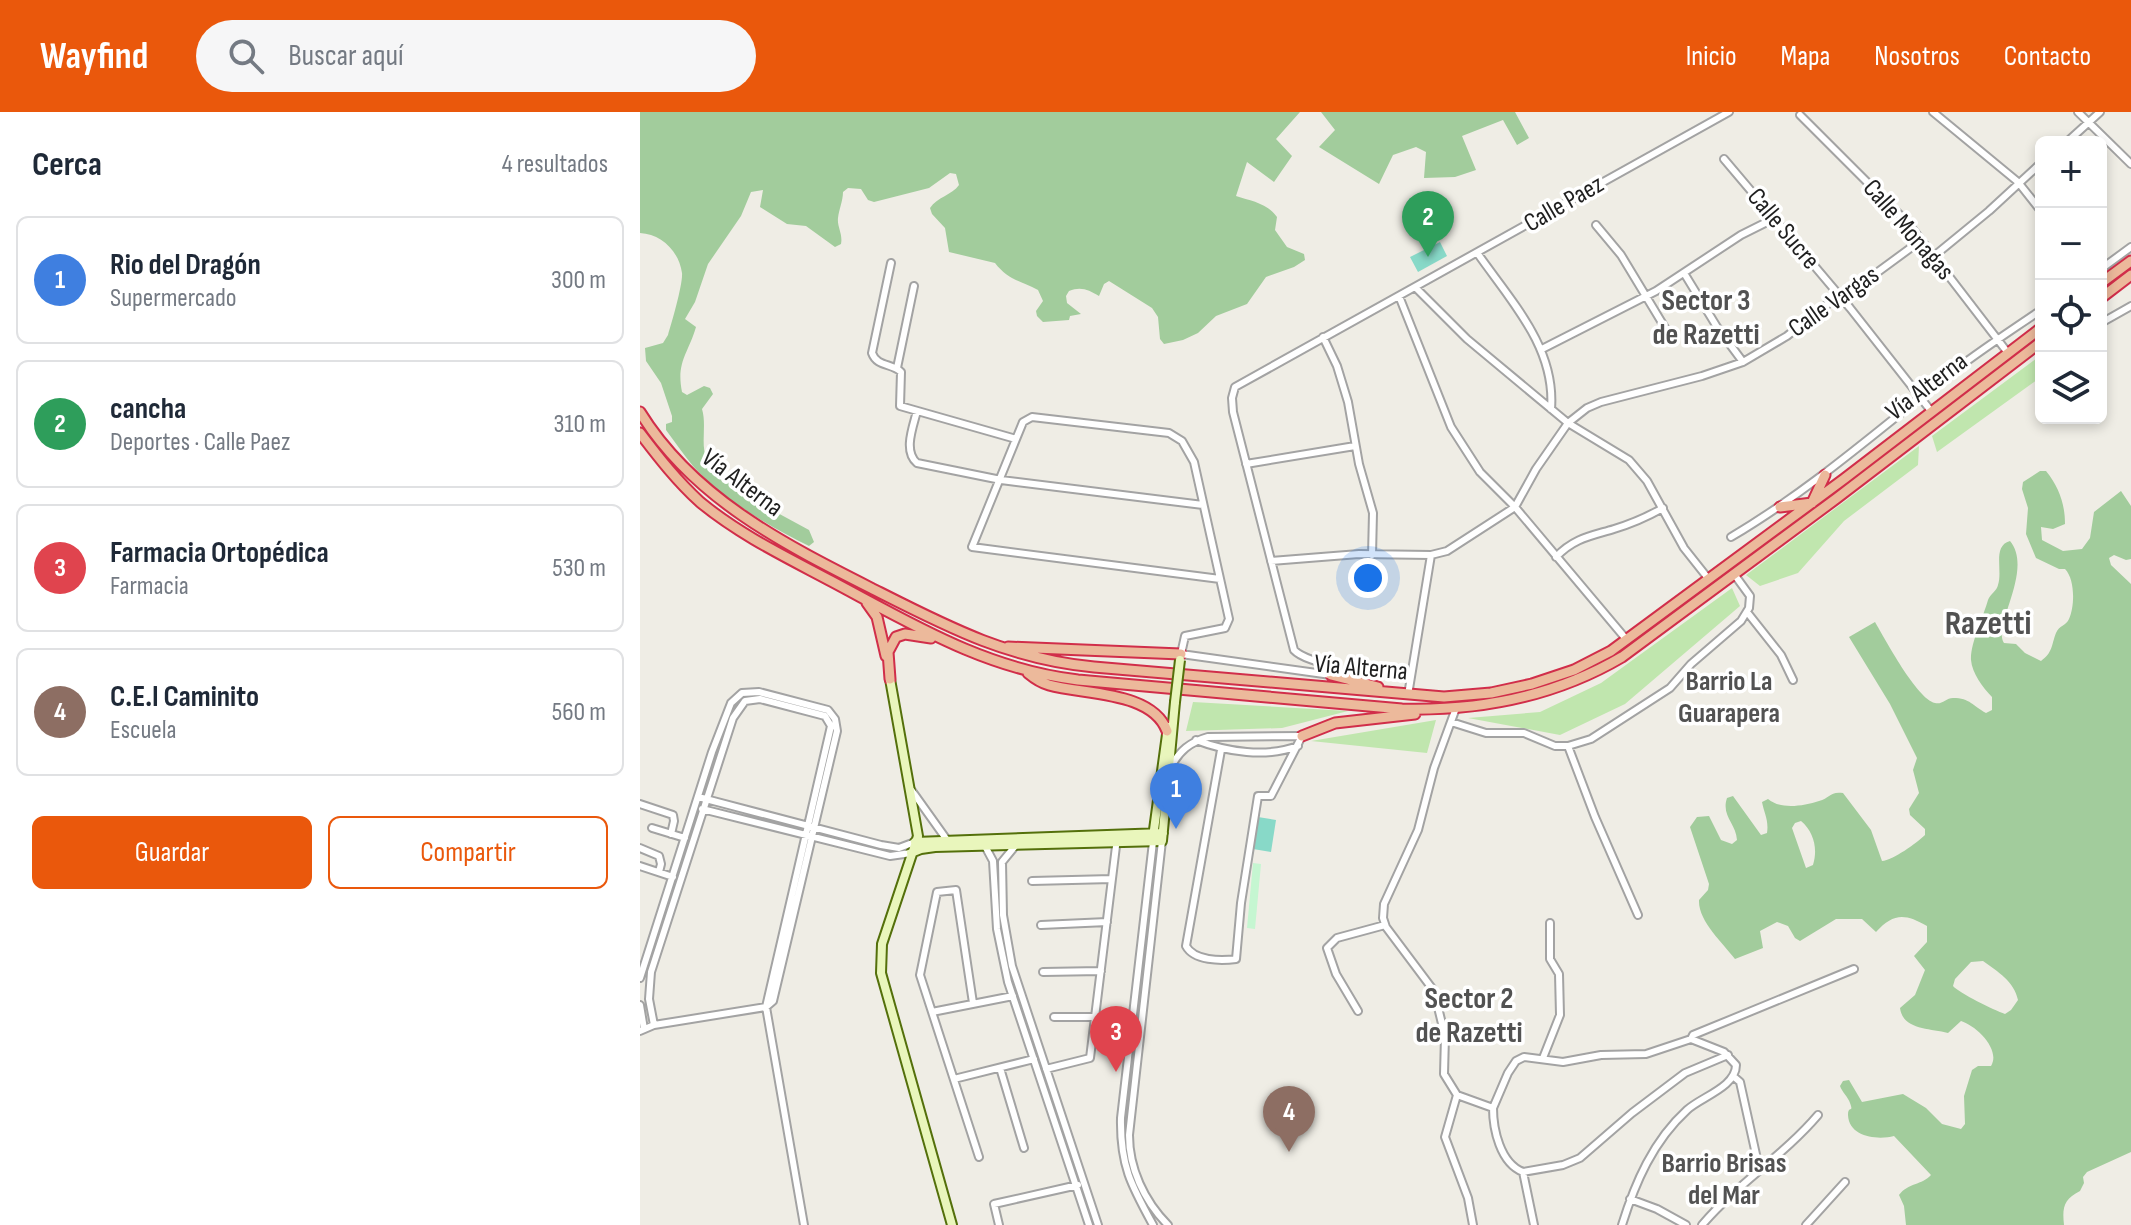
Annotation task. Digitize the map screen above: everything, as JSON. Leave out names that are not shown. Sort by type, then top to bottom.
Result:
[{"type":"highway","points":[[2105,280],[2131,261]]},
{"type":"highway","points":[[2107,293],[2131,275]]},
{"type":"highway","name":"Vía Alterna","points":[[640,412],[658,439],[688,473],[744,517],[843,573],[960,633],[1022,656],[1059,664],[1408,695],[1464,696],[1532,684],[1574,670],[1611,651],[2035,333]]},
{"type":"highway","name":"Vía Alterna","points":[[640,433],[670,474],[728,523],[946,642],[993,662],[1078,680],[1402,709],[1452,709],[1516,700],[1598,671],[1644,641],[1837,498],[2035,347]]},
{"type":"highway","points":[[1780,507],[1812,503],[1825,475]]},
{"type":"highway","points":[[858,595],[877,617],[890,679]]},
{"type":"highway","points":[[890,679],[888,652],[896,637],[917,635],[946,642]]},
{"type":"highway","points":[[995,645],[1180,657]]},
{"type":"highway","points":[[1021,669],[1046,685],[1135,702],[1153,710],[1163,719],[1167,731]]},
{"type":"highway","points":[[1331,675],[1408,695]]},
{"type":"highway","points":[[1302,736],[1335,723],[1452,709]]},
{"type":"main road","points":[[1158,837],[1171,767],[1180,657]]},
{"type":"main road","points":[[890,679],[917,826],[915,842],[882,944],[881,973],[952,1225]]},
{"type":"main road","points":[[1158,837],[1167,731],[1175,707]]},
{"type":"main road","points":[[911,853],[921,849],[995,843],[1158,837]]},
{"type":"main road","points":[[915,842],[947,840],[1016,845],[1117,838]]},
{"type":"street","name":"Calle Paez","points":[[1246,464],[1233,412],[1232,394],[1235,387],[1729,112]]},
{"type":"street","points":[[1933,112],[2018,182],[2039,208]]},
{"type":"street","points":[[2078,112],[2131,164]]},
{"type":"street","points":[[2074,136],[2100,112]]},
{"type":"street","name":"Calle Monagas","points":[[1800,115],[1908,223],[2008,353]]},
{"type":"street","name":"Calle Sucre","points":[[1724,159],[1841,297],[1931,411]]},
{"type":"street","points":[[1934,256],[2035,168]]},
{"type":"street","points":[[1542,349],[1646,296],[1741,235],[1773,219]]},
{"type":"street","points":[[1596,225],[1621,255],[1670,336]]},
{"type":"street","name":"Calle Vargas","points":[[1568,423],[1587,408],[1601,402],[1743,362],[1787,336],[1823,307],[1920,241]]},
{"type":"street","points":[[2107,265],[2131,247]]},
{"type":"street","points":[[1478,254],[1542,349],[1553,393],[1551,410]]},
{"type":"street","points":[[891,263],[872,353],[878,362],[897,368],[903,378],[900,406],[1016,439]]},
{"type":"street","points":[[1684,273],[1743,362]]},
{"type":"street","points":[[897,368],[914,286]]},
{"type":"street","points":[[1416,288],[1467,339],[1551,410],[1629,460],[1647,481],[1684,548],[1707,577]]},
{"type":"street","points":[[1399,296],[1451,427],[1480,472],[1515,507],[1626,639]]},
{"type":"street","points":[[2107,320],[2131,306]]},
{"type":"street","points":[[1731,537],[1825,475],[1919,399],[2035,314]]},
{"type":"street","points":[[1323,337],[1346,391],[1355,446],[1373,513],[1372,555]]},
{"type":"street","points":[[917,411],[910,445],[911,458],[915,462],[1001,480],[1203,505]]},
{"type":"street","points":[[1220,579],[972,547],[1023,422],[1029,417],[1173,434],[1182,441],[1194,462],[1229,619],[1227,626],[1220,630],[1183,638],[1180,657],[1331,675]]},
{"type":"street","points":[[1271,561],[1431,555],[1447,551],[1515,507],[1536,469],[1568,423]]},
{"type":"street","points":[[1331,675],[1324,664],[1294,650],[1246,464],[1355,446]]},
{"type":"street","points":[[1556,557],[1584,535],[1628,524],[1663,508]]},
{"type":"street","points":[[1408,695],[1431,555]]},
{"type":"street","points":[[1451,722],[1479,732],[1520,732],[1548,744],[1568,746],[1591,739],[1670,688],[1747,612],[1750,596],[1733,573]]},
{"type":"street","points":[[1747,612],[1781,655],[1793,680]]},
{"type":"street","points":[[654,1025],[649,999],[651,972],[702,798],[733,718],[745,701],[760,699],[828,718],[831,726],[811,828],[766,1007],[804,1225]]},
{"type":"street","points":[[1452,709],[1451,722],[1434,768],[1418,830],[1384,904],[1385,925],[1434,991],[1445,1036],[1444,1074],[1457,1095],[1493,1108]]},
{"type":"street","points":[[1171,767],[1177,755],[1196,740],[1221,736],[1302,736],[1271,796],[1258,796],[1241,903],[1236,959],[1210,959],[1194,954],[1186,946],[1221,750]]},
{"type":"street","points":[[1196,740],[1221,750],[1273,752],[1298,746]]},
{"type":"street","points":[[1568,746],[1638,915]]},
{"type":"street","points":[[911,790],[947,840]]},
{"type":"street","points":[[702,798],[895,848],[915,842]]},
{"type":"street","points":[[640,804],[673,815],[671,834]]},
{"type":"street","points":[[699,808],[890,856],[911,853]]},
{"type":"street","points":[[640,974],[685,838],[699,808]]},
{"type":"street","points":[[652,828],[685,838]]},
{"type":"street","points":[[1153,1225],[1128,1175],[1121,1141],[1121,1118],[1158,837]]},
{"type":"street","points":[[1158,837],[1129,1135],[1133,1169],[1155,1209],[1168,1225]]},
{"type":"street","points":[[1046,1069],[1090,1058],[1117,838]]},
{"type":"street","points":[[995,843],[993,861],[997,929],[1012,996],[1089,1225]]},
{"type":"street","points":[[995,843],[1002,862],[1006,938],[1021,995],[1098,1225]]},
{"type":"street","points":[[1002,862],[1016,845]]},
{"type":"street","points":[[640,848],[659,856],[659,872]]},
{"type":"street","points":[[640,866],[673,877]]},
{"type":"street","points":[[1032,881],[1112,879]]},
{"type":"street","points":[[973,1003],[956,890],[937,892],[920,975],[979,1157]]},
{"type":"street","points":[[1041,925],[1107,922]]},
{"type":"street","points":[[1543,1058],[1560,1015],[1559,974],[1550,959],[1550,923]]},
{"type":"street","points":[[1358,1011],[1326,950],[1337,938],[1385,925]]},
{"type":"street","points":[[640,938],[651,942]]},
{"type":"street","points":[[1691,1039],[1693,1035],[1854,969]]},
{"type":"street","points":[[1043,972],[1101,971]]},
{"type":"street","points":[[932,1012],[1021,995]]},
{"type":"street","points":[[640,1005],[642,1030],[654,1025],[766,1007]]},
{"type":"street","points":[[1054,1017],[1095,1017]]},
{"type":"street","points":[[1534,1225],[1523,1172],[1509,1162],[1493,1128],[1493,1108],[1516,1061],[1524,1057],[1563,1062],[1601,1055],[1646,1054],[1691,1039],[1712,1045],[1728,1055],[1737,1067],[1733,1076],[1688,1108],[1670,1127],[1642,1170],[1622,1225]]},
{"type":"street","points":[[1523,1172],[1563,1165],[1580,1158],[1685,1073],[1728,1055]]},
{"type":"street","points":[[954,1079],[1042,1057]]},
{"type":"street","points":[[1000,1068],[1024,1148]]},
{"type":"street","points":[[1733,1076],[1740,1082],[1759,1168]]},
{"type":"street","points":[[1457,1095],[1445,1137],[1468,1198],[1473,1225]]},
{"type":"street","points":[[1702,1225],[1759,1168],[1791,1146],[1818,1115]]},
{"type":"street","points":[[999,1225],[994,1204],[1084,1182]]},
{"type":"street","points":[[1806,1225],[1845,1182]]},
{"type":"street","points":[[1630,1199],[1686,1225]]},
{"type":"green space","points":[[640,112],[1300,112],[1276,139],[1292,156],[1274,182],[1247,162],[1236,196],[1273,212],[1277,217],[1275,230],[1287,247],[1304,254],[1305,260],[1266,277],[1247,304],[1216,316],[1198,333],[1164,344],[1160,339],[1158,317],[1152,308],[1109,281],[1104,284],[1099,296],[1085,289],[1069,291],[1067,303],[1081,314],[1070,316],[1069,320],[1043,322],[1036,311],[1043,301],[1038,290],[1010,277],[995,263],[949,252],[945,228],[930,208],[959,185],[956,174],[950,173],[929,188],[874,202],[868,200],[861,189],[848,188],[843,192],[838,218],[841,244],[835,247],[806,226],[787,224],[760,207],[763,190],[751,192],[741,216],[708,264],[695,302],[685,319],[696,327],[682,365],[682,392],[687,395],[704,386],[710,388],[713,394],[702,409],[707,459],[750,498],[809,530],[814,542],[809,546],[763,521],[718,490],[693,466],[666,430],[672,416],[661,383],[646,361],[645,348],[663,343],[668,335],[682,273],[668,245],[640,233]]},
{"type":"green space","points":[[1321,112],[1515,112],[1529,138],[1517,145],[1503,120],[1462,136],[1476,170],[1455,177],[1424,178],[1426,152],[1416,147],[1393,155],[1379,184],[1319,147],[1335,130]]},
{"type":"green space","points":[[2035,359],[2035,381],[1937,452],[1932,436]]},
{"type":"green space","points":[[1919,446],[1918,465],[1844,521],[1798,573],[1760,586],[1746,575]]},
{"type":"green space","points":[[2040,471],[2046,471],[2054,483],[2064,510],[2065,524],[2053,529],[2041,527],[2042,540],[2063,551],[2082,549],[2090,538],[2094,512],[2121,491],[2131,506],[2131,559],[2114,555],[2109,558],[2111,565],[2131,584],[2131,1152],[2087,1172],[2080,1191],[2065,1204],[2064,1225],[1906,1225],[1899,1195],[1931,1175],[1894,1136],[1866,1136],[1854,1129],[1848,1115],[1851,1106],[1840,1086],[1843,1081],[1849,1080],[1862,1102],[1903,1094],[1926,1108],[1942,1124],[1961,1129],[1965,1124],[1964,1096],[1972,1070],[1978,1066],[1991,1066],[1993,1053],[1990,1046],[1980,1033],[1961,1021],[1948,1033],[1925,1029],[1906,1020],[1900,1008],[1915,995],[1925,970],[1914,956],[1927,942],[1927,926],[1900,917],[1888,921],[1876,932],[1862,919],[1836,919],[1800,941],[1788,926],[1777,922],[1760,931],[1763,948],[1735,959],[1707,924],[1700,908],[1699,900],[1709,884],[1690,827],[1697,817],[1709,816],[1721,840],[1732,844],[1737,840],[1727,815],[1727,798],[1733,796],[1761,835],[1767,833],[1762,802],[1768,799],[1779,805],[1799,805],[1843,793],[1871,830],[1882,861],[1925,835],[1925,829],[1910,815],[1909,809],[1919,793],[1913,770],[1917,758],[1890,704],[1849,637],[1875,622],[1902,667],[1928,699],[1937,703],[1959,698],[1986,713],[1992,710],[1992,697],[1976,675],[1971,653],[1988,600],[1997,587],[2001,548],[2010,541],[2018,567],[2003,624],[2004,643],[2016,644],[2041,661],[2050,652],[2057,630],[2068,621],[2072,607],[2073,593],[2068,573],[2036,558],[2026,534],[2028,508],[2023,482]],"holes":[[[1801,821],[1809,830],[1815,847],[1813,865],[1806,868],[1792,828]],[[1983,961],[2005,978],[2016,993],[2018,1000],[2005,1014],[1953,986],[1955,979],[1971,962]]]},
{"type":"green space","points":[[1732,588],[1740,606],[1625,704],[1560,735],[1468,718],[1540,712],[1601,683]]},
{"type":"green space","points":[[1193,702],[1348,711],[1282,728],[1186,731]]},
{"type":"green space","points":[[1436,720],[1427,753],[1311,741]]},
{"type":"green space","points":[[1253,863],[1261,864],[1255,929],[1247,928]]},
{"type":"shaded area","points":[[1440,242],[1447,256],[1418,272],[1410,257]]},
{"type":"shaded area","points":[[1258,817],[1276,820],[1271,852],[1253,849]]},
{"type":"place","name":"cancha","points":[[1428,257]]},
{"type":"place","name":"Rio del Dragón","points":[[1176,829]]},
{"type":"place","name":"Farmacia Ortopédica","points":[[1116,1072]]},
{"type":"place","name":"C.E.I Caminito","points":[[1289,1152]]},
{"type":"district","name":"Sector 3 de Razetti","points":[[1706,318]]},
{"type":"district","name":"Razetti","points":[[1988,623]]},
{"type":"district","name":"Barrio La Guarapera","points":[[1729,697]]},
{"type":"district","name":"Sector 2 de Razetti","points":[[1469,1016]]},
{"type":"district","name":"Barrio Brisas del Mar","points":[[1724,1179]]}]
